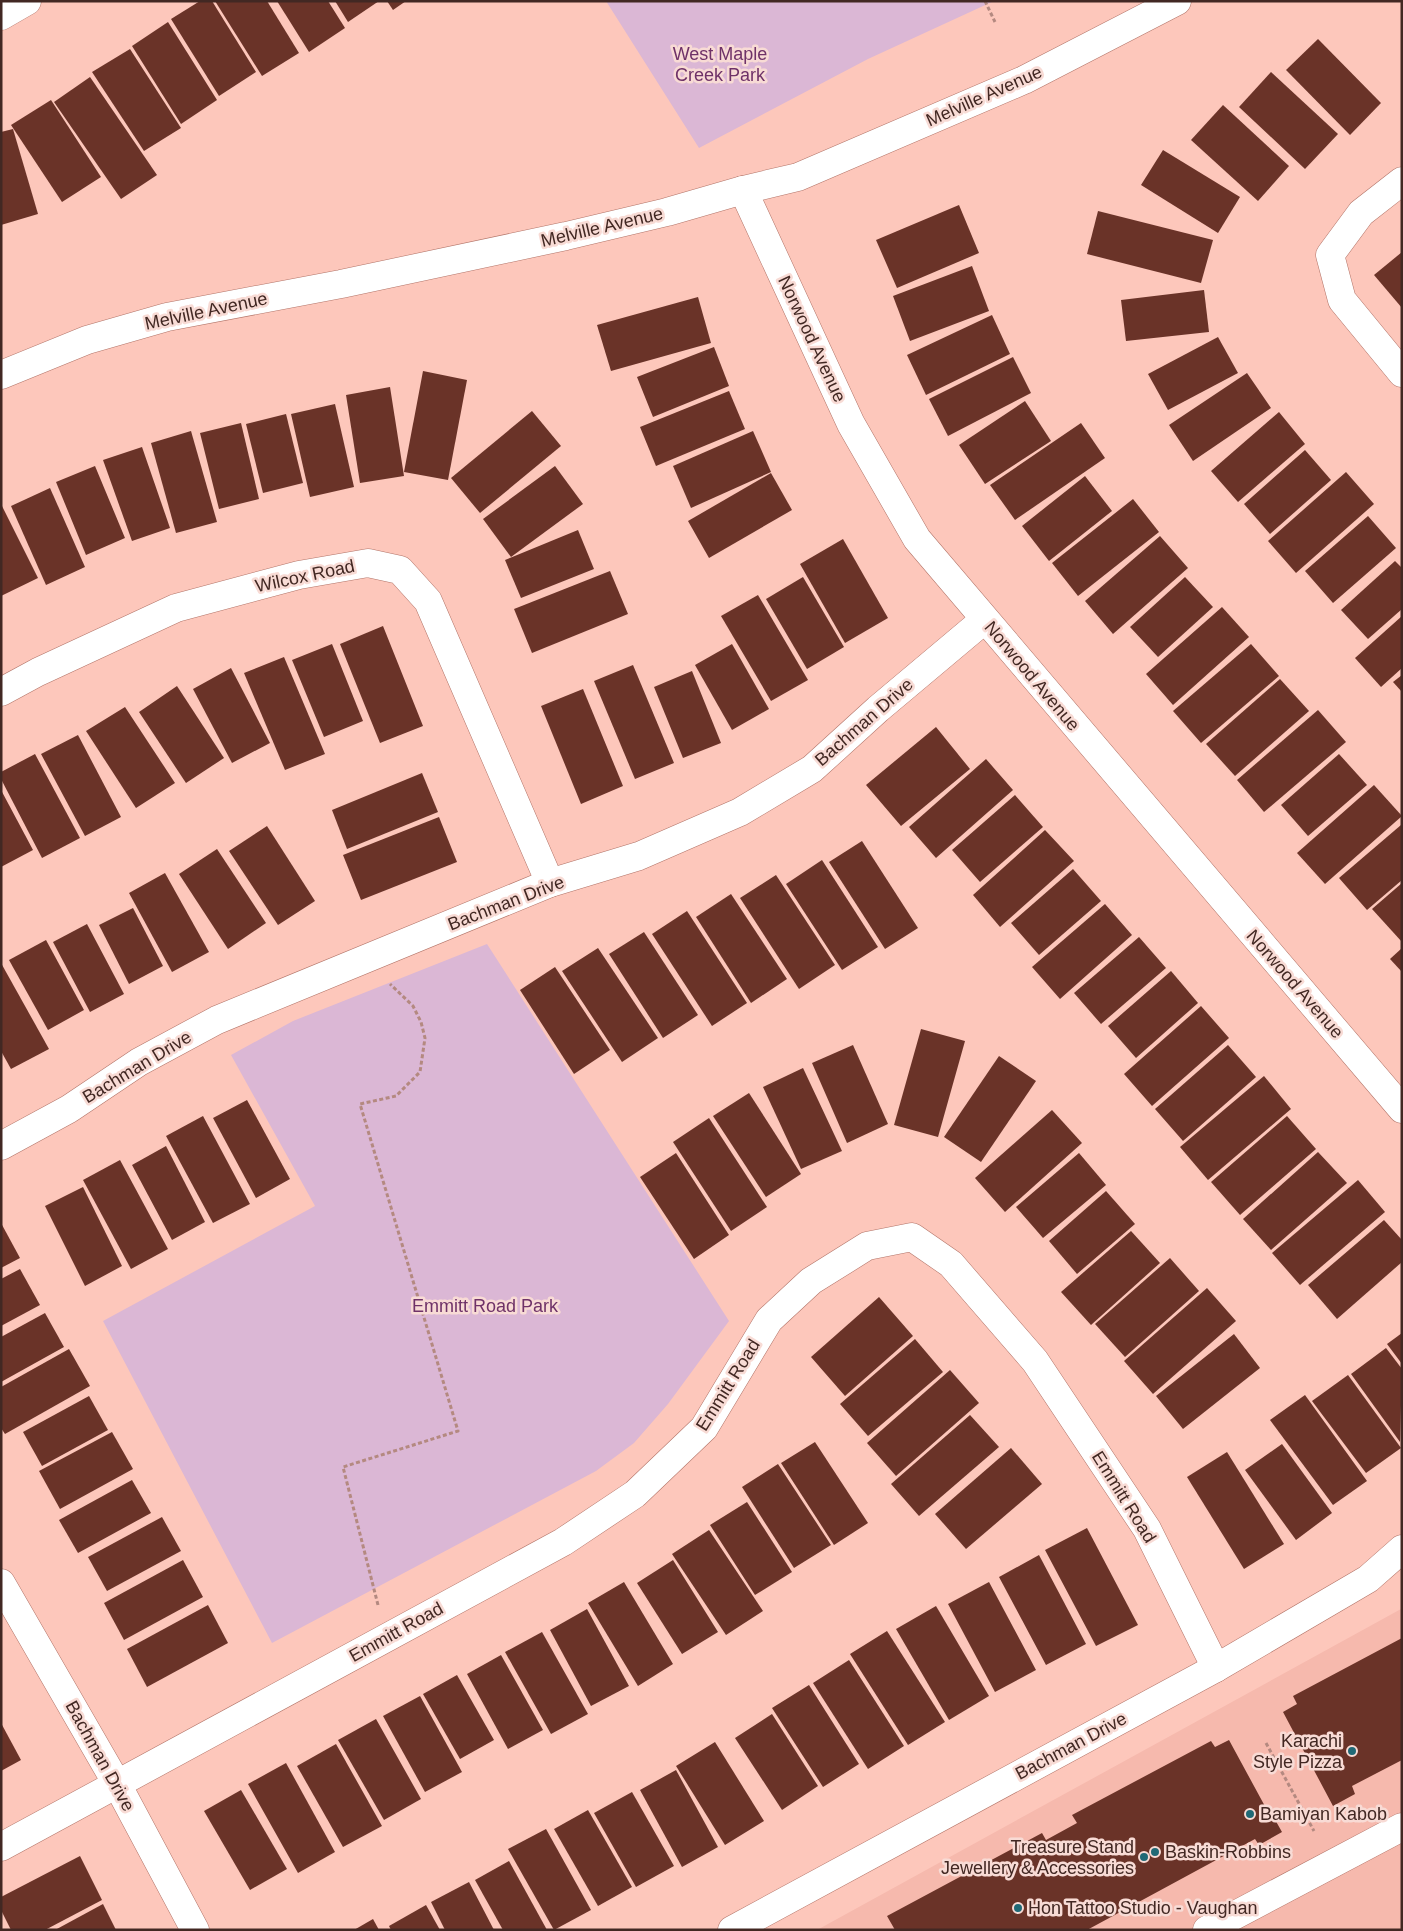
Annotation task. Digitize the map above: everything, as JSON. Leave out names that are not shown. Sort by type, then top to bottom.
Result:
[{"type":"street","points":[[1,16],[27,1]]},
{"type":"street","name":"Melville Avenue","points":[[1,375],[87,340],[167,317],[341,284],[566,236],[668,212],[798,177],[1024,80],[1177,1]]},
{"type":"street","points":[[1402,181],[1361,214],[1330,255],[1342,300],[1402,373]]},
{"type":"street","name":"Norwood Avenue","points":[[744,190],[851,424],[917,539],[1402,1109]]},
{"type":"street","name":"Wilcox Road","points":[[1,692],[38,672],[176,608],[299,575],[368,563],[400,570],[428,601],[550,883]]},
{"type":"street","name":"Bachman Drive","points":[[1,1146],[69,1109],[139,1062],[208,1025],[550,883],[639,856],[740,812],[812,768],[878,709],[984,620]]},
{"type":"street","name":"Emmitt Road","points":[[1,1847],[563,1542],[635,1494],[704,1428],[768,1320],[811,1281],[867,1246],[912,1237],[951,1264],[1035,1361],[1147,1528],[1216,1668]]},
{"type":"street","name":"Bachman Drive","points":[[732,1930],[1216,1668],[1368,1579],[1402,1549]]},
{"type":"street","name":"Bachman Drive","points":[[1,1583],[117,1784],[195,1930]]},
{"type":"street","points":[[1207,1930],[1402,1827]]},
{"type":"path","points":[[985,1],[995,22]]},
{"type":"path","points":[[352,964],[394,986],[413,1006],[421,1022],[425,1038],[420,1072],[396,1096],[360,1104],[458,1432],[343,1467],[386,1638]]},
{"type":"path","points":[[1266,1743],[1314,1831]]},
{"type":"shaded area","points":[[1402,1607],[1402,1930],[817,1930],[1401,1609]]},
{"type":"green space","name":"West Maple Creek Park","points":[[606,1],[994,1],[868,59],[699,148]]},
{"type":"green space","name":"Emmitt Road Park","points":[[487,944],[729,1321],[668,1404],[634,1443],[596,1471],[272,1643],[103,1321],[315,1206],[231,1055],[293,1021]]},
{"type":"building","points":[[200,1],[212,1],[256,72],[219,96],[171,19]]},
{"type":"building","points":[[215,1],[267,1],[299,53],[262,76]]},
{"type":"building","points":[[277,1],[328,1],[345,28],[309,52]]},
{"type":"building","points":[[335,1],[379,1],[348,22]]},
{"type":"building","points":[[387,1],[406,1],[393,10]]},
{"type":"building","points":[[168,22],[217,100],[181,124],[132,46]]},
{"type":"building","points":[[1318,39],[1381,103],[1350,135],[1286,70]]},
{"type":"building","points":[[130,49],[181,128],[144,151],[92,72]]},
{"type":"building","points":[[1271,72],[1338,134],[1305,169],[1239,107]]},
{"type":"building","points":[[90,77],[157,175],[121,199],[54,102]]},
{"type":"building","points":[[51,100],[101,177],[62,202],[11,125]]},
{"type":"building","points":[[1223,105],[1289,166],[1258,201],[1191,140]]},
{"type":"building","points":[[13,129],[38,214],[1,225],[1,132]]},
{"type":"building","points":[[1163,150],[1240,197],[1218,233],[1141,185]]},
{"type":"building","points":[[959,205],[979,253],[897,288],[876,240]]},
{"type":"building","points":[[1098,211],[1213,240],[1201,283],[1087,254]]},
{"type":"building","points":[[1402,252],[1402,308],[1374,275]]},
{"type":"building","points":[[972,266],[989,311],[910,341],[893,296]]},
{"type":"building","points":[[1204,290],[1209,332],[1126,341],[1121,300]]},
{"type":"building","points":[[698,297],[711,343],[611,371],[597,325]]},
{"type":"building","points":[[992,315],[1010,354],[926,395],[907,355]]},
{"type":"building","points":[[1218,337],[1238,373],[1168,410],[1148,374]]},
{"type":"building","points":[[714,347],[729,386],[653,417],[637,377]]},
{"type":"building","points":[[1013,357],[1031,393],[948,436],[929,399]]},
{"type":"building","points":[[423,371],[467,380],[448,480],[404,472]]},
{"type":"building","points":[[1247,373],[1271,408],[1193,461],[1169,425]]},
{"type":"building","points":[[390,387],[404,476],[360,483],[346,395]]},
{"type":"building","points":[[729,391],[745,429],[656,466],[640,427]]},
{"type":"building","points":[[1025,401],[1051,441],[985,484],[959,445]]},
{"type":"building","points":[[335,404],[354,487],[310,497],[291,414]]},
{"type":"building","points":[[532,411],[561,446],[480,513],[451,478]]},
{"type":"building","points":[[1279,412],[1305,444],[1238,502],[1211,471]]},
{"type":"building","points":[[286,414],[303,483],[263,493],[246,424]]},
{"type":"building","points":[[241,423],[259,499],[219,509],[200,433]]},
{"type":"building","points":[[1081,423],[1105,458],[1015,520],[990,485]]},
{"type":"building","points":[[191,431],[217,522],[176,533],[151,443]]},
{"type":"building","points":[[753,431],[771,472],[691,508],[673,466]]},
{"type":"building","points":[[142,447],[170,528],[132,541],[103,460]]},
{"type":"building","points":[[1305,450],[1331,480],[1270,534],[1244,504]]},
{"type":"building","points":[[95,466],[125,538],[86,555],[56,482]]},
{"type":"building","points":[[555,466],[583,504],[511,557],[483,519]]},
{"type":"building","points":[[1346,472],[1374,504],[1296,573],[1268,541]]},
{"type":"building","points":[[771,473],[792,510],[709,558],[688,521]]},
{"type":"building","points":[[1085,476],[1112,511],[1049,561],[1022,526]]},
{"type":"building","points":[[50,488],[85,567],[46,585],[11,506]]},
{"type":"building","points":[[1133,499],[1159,532],[1078,596],[1052,563]]},
{"type":"building","points":[[1,504],[38,578],[1,596]]},
{"type":"building","points":[[1368,516],[1396,548],[1333,603],[1305,571]]},
{"type":"building","points":[[578,530],[594,569],[521,598],[505,560]]},
{"type":"building","points":[[1160,536],[1188,568],[1113,634],[1085,601]]},
{"type":"building","points":[[843,539],[888,618],[845,643],[800,564]]},
{"type":"building","points":[[1395,561],[1402,568],[1402,609],[1368,639],[1341,610]]},
{"type":"building","points":[[610,571],[628,614],[532,653],[514,609]]},
{"type":"building","points":[[803,577],[844,647],[807,669],[766,599]]},
{"type":"building","points":[[1185,577],[1213,607],[1158,657],[1130,627]]},
{"type":"building","points":[[758,595],[808,680],[771,701],[721,616]]},
{"type":"building","points":[[1222,607],[1249,637],[1173,705],[1146,674]]},
{"type":"building","points":[[1402,616],[1402,668],[1381,687],[1355,658]]},
{"type":"building","points":[[383,626],[423,726],[380,743],[340,644]]},
{"type":"building","points":[[332,644],[363,721],[324,737],[292,660]]},
{"type":"building","points":[[732,644],[769,709],[732,730],[695,665]]},
{"type":"building","points":[[1251,644],[1279,676],[1201,743],[1173,711]]},
{"type":"building","points":[[284,657],[325,754],[285,770],[244,673]]},
{"type":"building","points":[[633,665],[674,763],[635,779],[594,681]]},
{"type":"building","points":[[231,668],[270,743],[232,763],[193,689]]},
{"type":"building","points":[[692,671],[721,743],[683,758],[654,687]]},
{"type":"building","points":[[1402,675],[1402,692],[1393,682]]},
{"type":"building","points":[[1280,679],[1309,711],[1235,776],[1206,744]]},
{"type":"building","points":[[177,686],[224,758],[186,783],[139,712]]},
{"type":"building","points":[[583,689],[623,786],[581,804],[541,706]]},
{"type":"building","points":[[125,707],[175,783],[136,808],[86,731]]},
{"type":"building","points":[[1318,710],[1346,742],[1264,812],[1237,780]]},
{"type":"building","points":[[936,727],[970,769],[901,826],[866,785]]},
{"type":"building","points":[[78,735],[121,817],[85,836],[41,754]]},
{"type":"building","points":[[35,754],[80,838],[42,858],[1,779],[1,772]]},
{"type":"building","points":[[1339,754],[1367,785],[1308,836],[1281,805]]},
{"type":"building","points":[[986,759],[1013,790],[936,858],[909,827]]},
{"type":"building","points":[[422,773],[438,812],[347,849],[332,810]]},
{"type":"building","points":[[1374,785],[1402,816],[1325,884],[1297,853]]},
{"type":"building","points":[[1,790],[33,850],[1,867]]},
{"type":"building","points":[[1015,795],[1043,827],[980,882],[952,850]]},
{"type":"building","points":[[439,817],[457,862],[361,900],[343,855]]},
{"type":"building","points":[[1401,825],[1402,880],[1367,910],[1339,878]]},
{"type":"building","points":[[267,826],[315,901],[278,925],[229,851]]},
{"type":"building","points":[[1045,830],[1074,861],[1000,927],[973,895]]},
{"type":"building","points":[[862,841],[918,928],[885,949],[829,862]]},
{"type":"building","points":[[217,849],[266,923],[228,949],[179,874]]},
{"type":"building","points":[[822,860],[878,947],[842,970],[786,884]]},
{"type":"building","points":[[1073,869],[1101,901],[1039,955],[1011,923]]},
{"type":"building","points":[[165,873],[209,952],[172,972],[129,893]]},
{"type":"building","points":[[776,875],[835,965],[799,989],[740,898]]},
{"type":"building","points":[[1402,883],[1402,942],[1372,909]]},
{"type":"building","points":[[731,894],[787,979],[751,1003],[696,917]]},
{"type":"building","points":[[1105,904],[1132,935],[1060,999],[1032,967]]},
{"type":"building","points":[[133,908],[163,966],[129,984],[99,925]]},
{"type":"building","points":[[687,911],[747,1003],[712,1026],[652,934]]},
{"type":"building","points":[[87,924],[124,994],[90,1012],[53,942]]},
{"type":"building","points":[[644,932],[698,1015],[663,1038],[609,954]]},
{"type":"building","points":[[1139,937],[1166,968],[1101,1024],[1074,993]]},
{"type":"building","points":[[46,940],[84,1010],[48,1030],[9,960]]},
{"type":"building","points":[[598,948],[658,1038],[622,1062],[562,971]]},
{"type":"building","points":[[1402,948],[1402,972],[1390,959]]},
{"type":"building","points":[[1,963],[49,1049],[11,1069],[1,1051]]},
{"type":"building","points":[[555,967],[610,1050],[574,1074],[520,990]]},
{"type":"building","points":[[1171,971],[1198,1003],[1136,1058],[1108,1026]]},
{"type":"building","points":[[1201,1006],[1229,1038],[1152,1106],[1124,1074]]},
{"type":"building","points":[[921,1029],[965,1041],[938,1137],[894,1125]]},
{"type":"building","points":[[853,1045],[888,1124],[847,1143],[812,1063]]},
{"type":"building","points":[[1228,1045],[1256,1077],[1183,1141],[1155,1109]]},
{"type":"building","points":[[999,1056],[1036,1081],[981,1162],[944,1137]]},
{"type":"building","points":[[803,1068],[842,1151],[801,1169],[763,1087]]},
{"type":"building","points":[[1264,1076],[1291,1109],[1208,1180],[1180,1147]]},
{"type":"building","points":[[749,1093],[801,1174],[766,1197],[713,1116]]},
{"type":"building","points":[[247,1100],[290,1179],[256,1198],[213,1118]]},
{"type":"building","points":[[1052,1110],[1082,1143],[1005,1212],[975,1178]]},
{"type":"building","points":[[203,1116],[250,1204],[213,1223],[166,1136]]},
{"type":"building","points":[[1287,1116],[1316,1149],[1240,1215],[1211,1182]]},
{"type":"building","points":[[709,1118],[767,1207],[731,1231],[673,1142]]},
{"type":"building","points":[[166,1146],[205,1222],[172,1240],[132,1165]]},
{"type":"building","points":[[1318,1152],[1347,1183],[1271,1250],[1243,1219]]},
{"type":"building","points":[[676,1153],[729,1235],[694,1259],[640,1177]]},
{"type":"building","points":[[1079,1153],[1106,1185],[1043,1238],[1016,1207]]},
{"type":"building","points":[[120,1160],[168,1249],[131,1269],[83,1180]]},
{"type":"building","points":[[1358,1180],[1385,1212],[1300,1285],[1272,1253]]},
{"type":"building","points":[[83,1187],[122,1266],[85,1286],[45,1206]]},
{"type":"building","points":[[1106,1191],[1135,1224],[1077,1274],[1049,1241]]},
{"type":"building","points":[[1384,1220],[1402,1240],[1402,1262],[1337,1319],[1308,1285]]},
{"type":"building","points":[[1,1223],[20,1258],[1,1268]]},
{"type":"building","points":[[1131,1231],[1160,1263],[1091,1325],[1061,1292]]},
{"type":"building","points":[[1170,1258],[1199,1291],[1125,1357],[1095,1324]]},
{"type":"building","points":[[20,1269],[40,1305],[1,1326],[1,1279]]},
{"type":"building","points":[[1207,1288],[1236,1321],[1153,1394],[1124,1361]]},
{"type":"building","points":[[879,1297],[913,1336],[845,1396],[811,1357]]},
{"type":"building","points":[[45,1313],[64,1347],[1,1382],[1,1337]]},
{"type":"building","points":[[1402,1333],[1402,1364],[1387,1344]]},
{"type":"building","points":[[1234,1334],[1260,1368],[1183,1429],[1156,1396]]},
{"type":"building","points":[[915,1339],[943,1372],[868,1436],[840,1404]]},
{"type":"building","points":[[1386,1348],[1402,1369],[1400,1442],[1351,1374]]},
{"type":"building","points":[[69,1349],[90,1386],[5,1434],[1,1428],[1,1387]]},
{"type":"building","points":[[950,1370],[979,1403],[896,1476],[867,1443]]},
{"type":"building","points":[[1348,1375],[1401,1448],[1366,1473],[1312,1401]]},
{"type":"building","points":[[1305,1395],[1367,1481],[1333,1505],[1270,1420]]},
{"type":"building","points":[[89,1396],[108,1430],[42,1466],[23,1432]]},
{"type":"building","points":[[970,1415],[999,1447],[919,1516],[891,1484]]},
{"type":"building","points":[[112,1432],[133,1469],[60,1509],[39,1471]]},
{"type":"building","points":[[815,1442],[868,1523],[834,1545],[781,1463]]},
{"type":"building","points":[[1282,1444],[1332,1513],[1296,1540],[1245,1470]]},
{"type":"building","points":[[1011,1448],[1042,1484],[966,1549],[935,1514]]},
{"type":"building","points":[[1227,1452],[1284,1544],[1244,1569],[1187,1477]]},
{"type":"building","points":[[778,1464],[831,1545],[794,1568],[742,1487]]},
{"type":"building","points":[[132,1480],[151,1513],[78,1553],[59,1520]]},
{"type":"building","points":[[747,1502],[792,1572],[755,1595],[710,1525]]},
{"type":"building","points":[[162,1517],[181,1551],[107,1591],[88,1557]]},
{"type":"building","points":[[1087,1528],[1138,1625],[1096,1646],[1045,1550]]},
{"type":"building","points":[[709,1530],[763,1611],[726,1635],[672,1554]]},
{"type":"building","points":[[1039,1555],[1086,1644],[1046,1665],[999,1577]]},
{"type":"building","points":[[183,1560],[203,1597],[124,1640],[104,1603]]},
{"type":"building","points":[[673,1560],[718,1632],[682,1654],[637,1583]]},
{"type":"building","points":[[624,1582],[673,1664],[638,1686],[588,1603]]},
{"type":"building","points":[[989,1582],[1036,1670],[995,1692],[948,1604]]},
{"type":"building","points":[[208,1605],[228,1643],[147,1687],[127,1649]]},
{"type":"building","points":[[936,1606],[989,1696],[949,1720],[896,1629]]},
{"type":"building","points":[[587,1609],[629,1686],[591,1706],[550,1630]]},
{"type":"building","points":[[887,1631],[945,1722],[908,1745],[850,1654]]},
{"type":"building","points":[[542,1632],[588,1714],[551,1734],[505,1652]]},
{"type":"building","points":[[1402,1638],[1402,1760],[1352,1786],[1355,1794],[1333,1806],[1283,1712],[1297,1704],[1293,1696]]},
{"type":"building","points":[[501,1655],[543,1730],[508,1749],[467,1674]]},
{"type":"building","points":[[849,1660],[904,1746],[868,1769],[813,1683]]},
{"type":"building","points":[[457,1675],[494,1740],[460,1759],[423,1694]]},
{"type":"building","points":[[809,1685],[859,1764],[823,1787],[772,1708]]},
{"type":"building","points":[[420,1696],[462,1772],[425,1792],[383,1716]]},
{"type":"building","points":[[772,1714],[818,1786],[782,1810],[735,1738]]},
{"type":"building","points":[[376,1719],[421,1799],[384,1820],[338,1740]]},
{"type":"building","points":[[1,1723],[21,1760],[1,1771]]},
{"type":"building","points":[[1229,1740],[1267,1810],[1269,1809],[1282,1832],[1259,1845],[1255,1839],[1087,1930],[895,1930],[887,1916],[1042,1833],[1046,1840],[1077,1823],[1072,1815],[1211,1741],[1215,1747]]},
{"type":"building","points":[[715,1742],[764,1821],[725,1845],[676,1766]]},
{"type":"building","points":[[336,1744],[382,1826],[343,1847],[297,1766]]},
{"type":"building","points":[[286,1763],[335,1852],[298,1873],[248,1784]]},
{"type":"building","points":[[676,1770],[718,1847],[682,1867],[640,1790]]},
{"type":"building","points":[[241,1790],[287,1869],[250,1890],[204,1811]]},
{"type":"building","points":[[632,1792],[674,1866],[636,1887],[594,1813]]},
{"type":"building","points":[[588,1810],[632,1887],[598,1906],[554,1829]]},
{"type":"building","points":[[546,1829],[591,1910],[554,1930],[508,1849]]},
{"type":"building","points":[[80,1856],[102,1900],[45,1930],[11,1930],[1,1910],[1,1897]]},
{"type":"building","points":[[509,1861],[547,1930],[503,1930],[475,1880]]},
{"type":"building","points":[[469,1882],[494,1930],[445,1930],[431,1902]]},
{"type":"building","points":[[103,1904],[116,1930],[55,1930]]},
{"type":"building","points":[[426,1905],[440,1930],[391,1930],[389,1926]]},
{"type":"building","points":[[373,1919],[379,1930],[354,1930]]},
{"type":"place","name":"Karachi Style Pizza","points":[[1352,1751]]},
{"type":"place","name":"Bamiyan Kabob","points":[[1250,1814]]},
{"type":"place","name":"Baskin-Robbins","points":[[1155,1852]]},
{"type":"place","name":"Treasure Stand Jewellery & Accessories","points":[[1144,1857]]},
{"type":"place","name":"Hon Tattoo Studio - Vaughan","points":[[1018,1908]]}]
